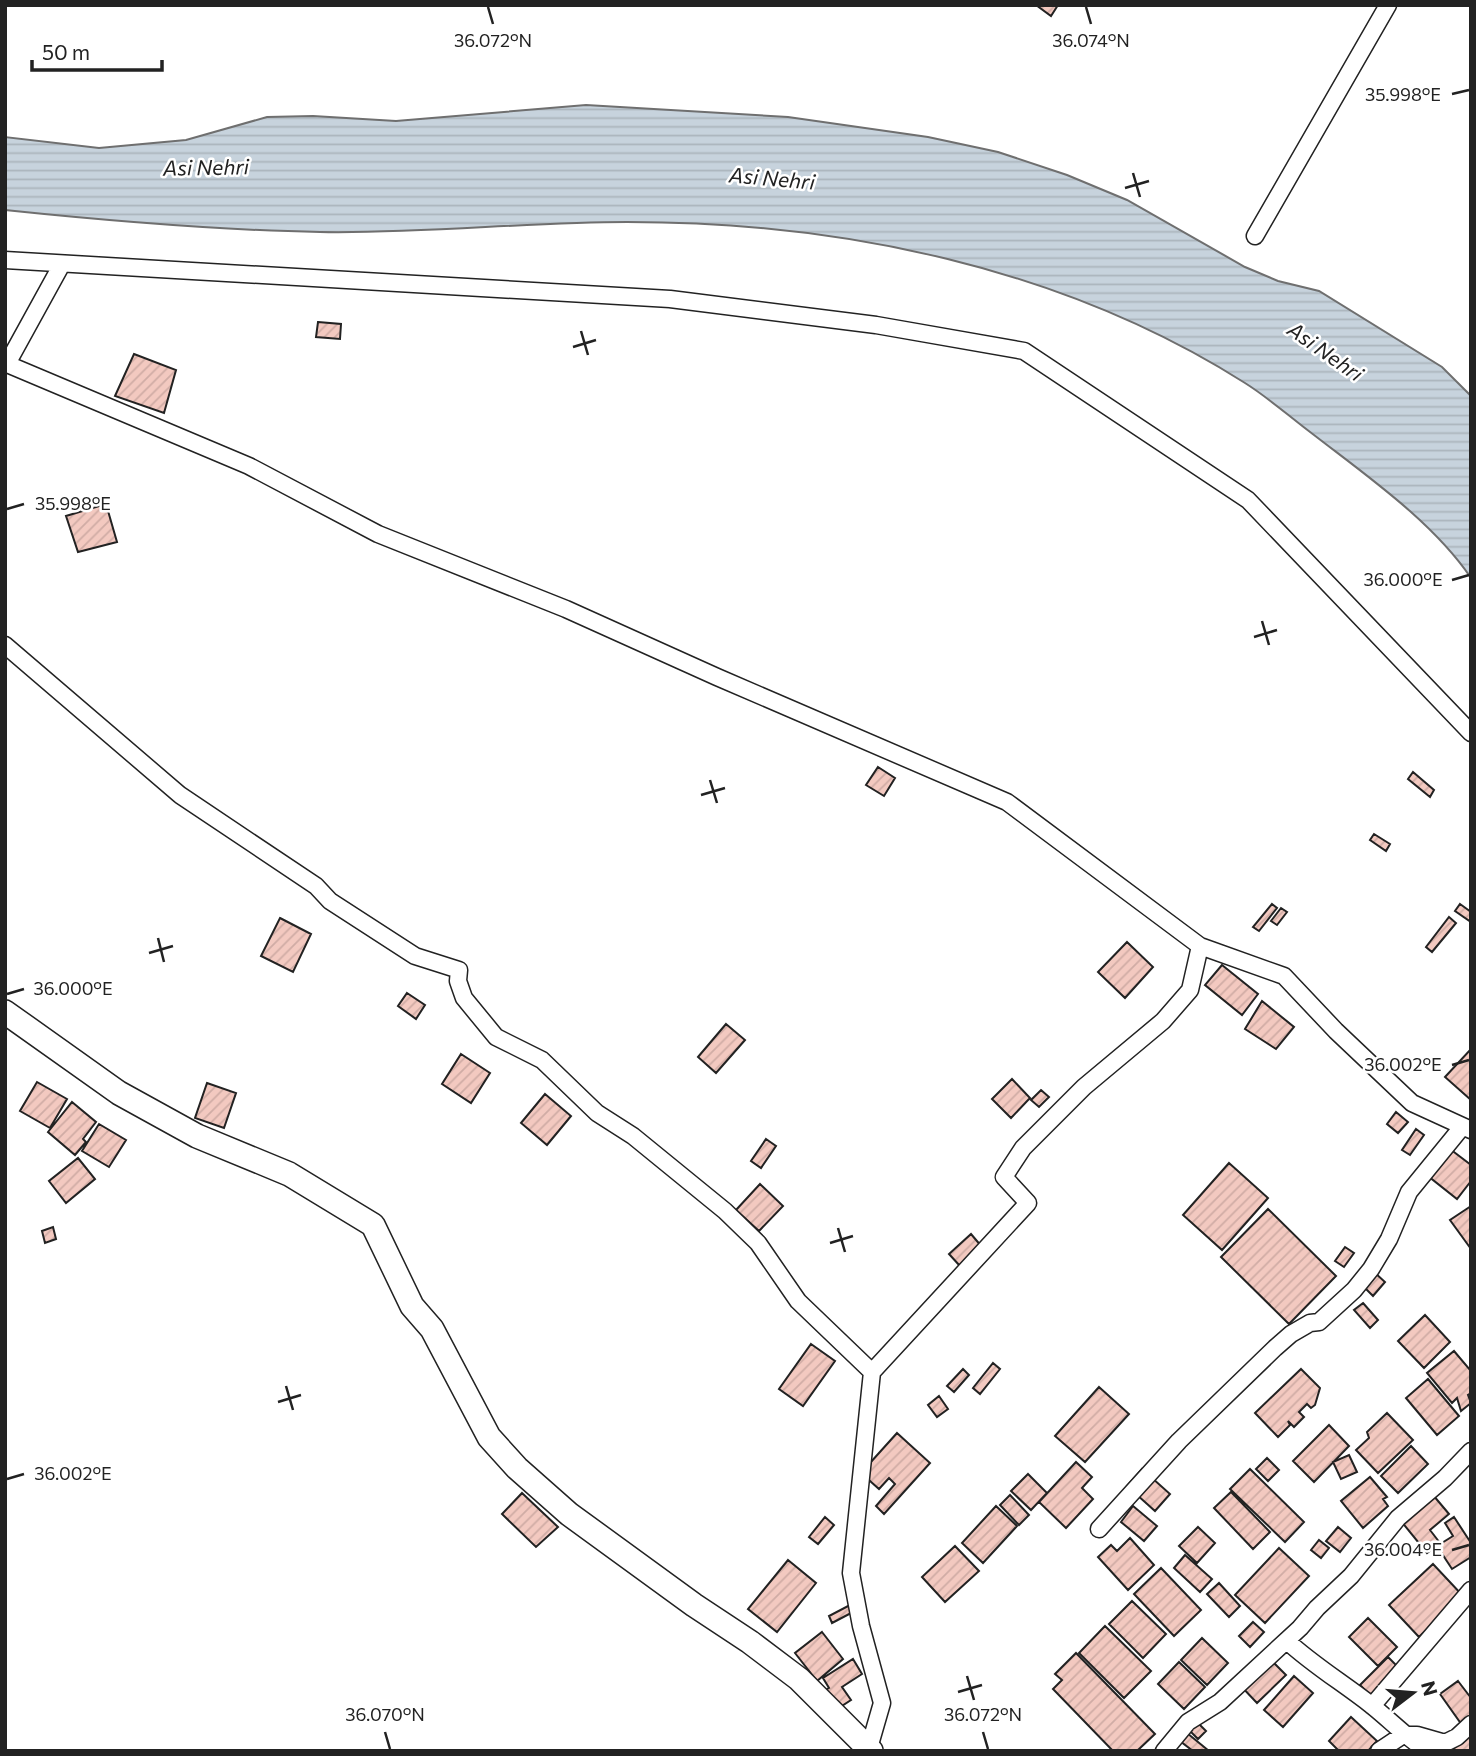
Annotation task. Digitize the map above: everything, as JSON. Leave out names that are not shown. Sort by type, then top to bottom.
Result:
[{"type":"street","points":[[1255,236],[1388,5]]},
{"type":"street","points":[[5,260],[670,299],[876,325],[1024,351],[1248,500],[1471,733]]},
{"type":"street","points":[[62,264],[7,364],[249,466],[378,534],[566,609],[1007,802],[1200,946],[1284,976],[1336,1031],[1412,1103],[1466,1128],[1409,1192],[1389,1239],[1371,1269],[1354,1290],[1319,1322],[1310,1323],[1291,1334],[1275,1348],[1179,1441],[1099,1529]]},
{"type":"street","points":[[5,645],[180,795],[316,886],[330,901],[415,956],[459,970],[458,981],[464,998],[496,1037],[542,1060],[597,1113],[633,1136],[725,1211],[758,1243],[798,1301],[872,1372]]},
{"type":"street","points":[[870,1750],[882,1703],[850,1573],[872,1372],[1028,1203],[1004,1177],[1023,1148],[1084,1087],[1163,1021],[1190,990],[1200,946]]},
{"type":"street","points":[[5,1012],[119,1093],[197,1136],[289,1174],[373,1225],[412,1306],[432,1329],[489,1437],[517,1468],[569,1514],[799,1679],[870,1750]]},
{"type":"street","points":[[1164,1751],[1188,1722],[1220,1702],[1287,1641],[1350,1576],[1398,1518],[1445,1478],[1471,1451]]},
{"type":"street","points":[[1372,1706],[1471,1590]]},
{"type":"street","points":[[1287,1641],[1304,1657],[1372,1706],[1403,1735],[1427,1751]]},
{"type":"street","points":[[1379,1751],[1403,1735],[1417,1735],[1444,1743],[1457,1737],[1471,1724]]},
{"type":"water","name":"Asi Nehri","points":[[586,105],[788,117],[928,137],[998,152],[1067,175],[1127,200],[1245,267],[1278,281],[1319,291],[1442,367],[1471,396],[1471,578],[1456,557],[1419,519],[1377,483],[1245,383],[1175,343],[1101,309],[1025,281],[948,259],[868,242],[707,224],[627,222],[320,232],[162,224],[5,210],[5,137],[99,148],[186,140],[267,117],[313,116],[396,121]]},
{"type":"building","points":[[1036,5],[1058,5],[1051,16]]},
{"type":"building","points":[[318,322],[341,324],[340,339],[316,337]]},
{"type":"building","points":[[134,354],[176,370],[164,413],[115,396]]},
{"type":"building","points":[[106,504],[117,542],[78,552],[66,516]]},
{"type":"building","points":[[878,767],[895,778],[884,796],[866,785]]},
{"type":"building","points":[[1413,772],[1434,790],[1430,797],[1408,779]]},
{"type":"building","points":[[1374,834],[1390,844],[1386,851],[1370,840]]},
{"type":"building","points":[[1272,904],[1277,908],[1259,931],[1253,927]]},
{"type":"building","points":[[1460,904],[1471,912],[1471,922],[1455,911]]},
{"type":"building","points":[[1281,908],[1287,912],[1277,925],[1271,921]]},
{"type":"building","points":[[1449,917],[1456,923],[1432,952],[1426,947]]},
{"type":"building","points":[[280,918],[311,934],[293,972],[261,956]]},
{"type":"building","points":[[1127,942],[1153,967],[1125,998],[1098,972]]},
{"type":"building","points":[[1222,965],[1258,994],[1242,1015],[1205,985]]},
{"type":"building","points":[[407,993],[425,1005],[416,1019],[398,1006]]},
{"type":"building","points":[[1262,1001],[1294,1027],[1276,1049],[1245,1029]]},
{"type":"building","points":[[726,1024],[745,1040],[716,1073],[698,1057]]},
{"type":"building","points":[[1471,1049],[1471,1100],[1445,1077]]},
{"type":"building","points":[[461,1054],[490,1073],[471,1103],[442,1084]]},
{"type":"building","points":[[1012,1079],[1030,1098],[1011,1118],[992,1099]]},
{"type":"building","points":[[37,1082],[67,1099],[50,1128],[20,1111]]},
{"type":"building","points":[[207,1083],[236,1093],[224,1128],[195,1118]]},
{"type":"building","points":[[1041,1090],[1049,1097],[1039,1107],[1031,1100]]},
{"type":"building","points":[[545,1094],[571,1116],[547,1145],[521,1123]]},
{"type":"building","points":[[72,1102],[96,1122],[83,1139],[86,1142],[75,1155],[48,1132]]},
{"type":"building","points":[[1396,1112],[1408,1122],[1398,1133],[1387,1124]]},
{"type":"building","points":[[99,1124],[126,1140],[109,1167],[82,1151]]},
{"type":"building","points":[[1416,1129],[1424,1135],[1410,1155],[1402,1150]]},
{"type":"building","points":[[766,1139],[776,1146],[761,1168],[751,1161]]},
{"type":"building","points":[[1450,1149],[1471,1165],[1471,1181],[1457,1199],[1428,1176]]},
{"type":"building","points":[[78,1158],[95,1179],[66,1203],[49,1181]]},
{"type":"building","points":[[1229,1163],[1268,1198],[1222,1250],[1183,1215]]},
{"type":"building","points":[[760,1184],[783,1206],[759,1231],[736,1210]]},
{"type":"building","points":[[1471,1206],[1471,1249],[1450,1220]]},
{"type":"building","points":[[1268,1209],[1336,1276],[1289,1324],[1221,1257]]},
{"type":"building","points":[[53,1227],[56,1239],[45,1243],[42,1231]]},
{"type":"building","points":[[971,1234],[982,1247],[960,1266],[949,1254]]},
{"type":"building","points":[[1345,1247],[1354,1253],[1344,1267],[1335,1261]]},
{"type":"building","points":[[1374,1272],[1385,1282],[1373,1296],[1362,1285]]},
{"type":"building","points":[[1363,1303],[1378,1320],[1370,1328],[1354,1310]]},
{"type":"building","points":[[1425,1315],[1450,1342],[1424,1368],[1398,1341]]},
{"type":"building","points":[[811,1344],[835,1361],[803,1406],[779,1389]]},
{"type":"building","points":[[1454,1351],[1471,1371],[1471,1393],[1468,1395],[1471,1403],[1461,1411],[1457,1398],[1452,1403],[1427,1373]]},
{"type":"building","points":[[993,1363],[1000,1369],[980,1394],[973,1388]]},
{"type":"building","points":[[963,1369],[969,1375],[954,1392],[947,1386]]},
{"type":"building","points":[[1301,1369],[1320,1388],[1315,1405],[1311,1408],[1307,1404],[1299,1412],[1304,1417],[1294,1427],[1288,1421],[1290,1425],[1278,1437],[1255,1413]]},
{"type":"building","points":[[1428,1379],[1459,1416],[1437,1435],[1406,1398]]},
{"type":"building","points":[[1099,1387],[1129,1414],[1085,1462],[1055,1436]]},
{"type":"building","points":[[939,1396],[948,1409],[937,1417],[928,1405]]},
{"type":"building","points":[[1387,1413],[1413,1440],[1378,1473],[1356,1450],[1369,1438],[1367,1432]]},
{"type":"building","points":[[1329,1425],[1349,1446],[1314,1482],[1293,1461]]},
{"type":"building","points":[[897,1433],[930,1463],[884,1514],[876,1506],[895,1484],[889,1478],[879,1489],[861,1473]]},
{"type":"building","points":[[1411,1446],[1428,1464],[1398,1493],[1381,1476]]},
{"type":"building","points":[[1349,1455],[1357,1472],[1341,1479],[1333,1462]]},
{"type":"building","points":[[1267,1458],[1279,1470],[1268,1481],[1256,1469]]},
{"type":"building","points":[[1076,1462],[1092,1477],[1082,1488],[1093,1499],[1066,1528],[1039,1502]]},
{"type":"building","points":[[1142,1469],[1170,1494],[1155,1511],[1127,1486]]},
{"type":"building","points":[[1250,1469],[1304,1522],[1285,1542],[1230,1489]]},
{"type":"building","points":[[1028,1474],[1047,1493],[1031,1510],[1011,1491]]},
{"type":"building","points":[[1370,1477],[1387,1497],[1383,1499],[1388,1506],[1363,1528],[1341,1501]]},
{"type":"building","points":[[1231,1492],[1270,1532],[1253,1549],[1214,1508]]},
{"type":"building","points":[[522,1493],[558,1527],[536,1547],[502,1514]]},
{"type":"building","points":[[1010,1495],[1029,1515],[1019,1525],[1000,1505]]},
{"type":"building","points":[[1433,1495],[1449,1514],[1430,1530],[1440,1543],[1427,1553],[1401,1521]]},
{"type":"building","points":[[996,1506],[1017,1526],[983,1563],[962,1543]]},
{"type":"building","points":[[1133,1506],[1157,1526],[1144,1541],[1121,1522]]},
{"type":"building","points":[[825,1517],[834,1525],[818,1544],[809,1537]]},
{"type":"building","points":[[1454,1517],[1471,1543],[1471,1557],[1452,1569],[1437,1546],[1453,1536],[1445,1523]]},
{"type":"building","points":[[1198,1527],[1215,1543],[1197,1563],[1179,1546]]},
{"type":"building","points":[[1338,1527],[1351,1538],[1340,1552],[1326,1541]]},
{"type":"building","points":[[1130,1538],[1154,1565],[1128,1590],[1098,1557],[1111,1545],[1117,1551]]},
{"type":"building","points":[[1319,1540],[1329,1548],[1321,1558],[1311,1550]]},
{"type":"building","points":[[955,1546],[979,1571],[945,1602],[922,1577]]},
{"type":"building","points":[[1279,1548],[1309,1576],[1265,1623],[1235,1595]]},
{"type":"building","points":[[1185,1555],[1212,1579],[1200,1592],[1174,1568]]},
{"type":"building","points":[[788,1560],[816,1583],[777,1632],[748,1609]]},
{"type":"building","points":[[1433,1564],[1463,1596],[1419,1637],[1389,1605]]},
{"type":"building","points":[[1161,1568],[1201,1610],[1174,1636],[1134,1594]]},
{"type":"building","points":[[1219,1583],[1240,1606],[1229,1617],[1207,1594]]},
{"type":"building","points":[[1132,1601],[1166,1634],[1143,1658],[1109,1624]]},
{"type":"building","points":[[852,1604],[855,1611],[832,1623],[829,1616]]},
{"type":"building","points":[[1368,1618],[1397,1647],[1378,1666],[1349,1637]]},
{"type":"building","points":[[1253,1622],[1264,1632],[1250,1647],[1239,1636]]},
{"type":"building","points":[[1105,1626],[1151,1671],[1124,1698],[1079,1653]]},
{"type":"building","points":[[822,1632],[843,1659],[817,1681],[795,1653]]},
{"type":"building","points":[[1202,1638],[1228,1663],[1207,1685],[1181,1660]]},
{"type":"building","points":[[1076,1653],[1155,1734],[1137,1751],[1113,1751],[1053,1689],[1062,1680],[1055,1674]]},
{"type":"building","points":[[1267,1656],[1286,1675],[1257,1703],[1239,1684]]},
{"type":"building","points":[[1388,1657],[1398,1667],[1373,1698],[1360,1685]]},
{"type":"building","points":[[853,1659],[862,1674],[842,1687],[851,1700],[834,1711],[822,1692],[829,1688],[823,1678]]},
{"type":"building","points":[[1179,1662],[1205,1687],[1184,1709],[1158,1684]]},
{"type":"building","points":[[1294,1676],[1313,1693],[1283,1727],[1264,1710]]},
{"type":"building","points":[[1458,1681],[1471,1698],[1471,1718],[1462,1725],[1440,1694]]},
{"type":"building","points":[[1351,1717],[1377,1741],[1368,1751],[1339,1751],[1329,1741]]},
{"type":"building","points":[[1196,1721],[1206,1731],[1198,1739],[1188,1729]]},
{"type":"building","points":[[1187,1733],[1209,1751],[1193,1751],[1180,1741]]},
{"type":"building","points":[[1471,1736],[1471,1751],[1450,1751]]}]
